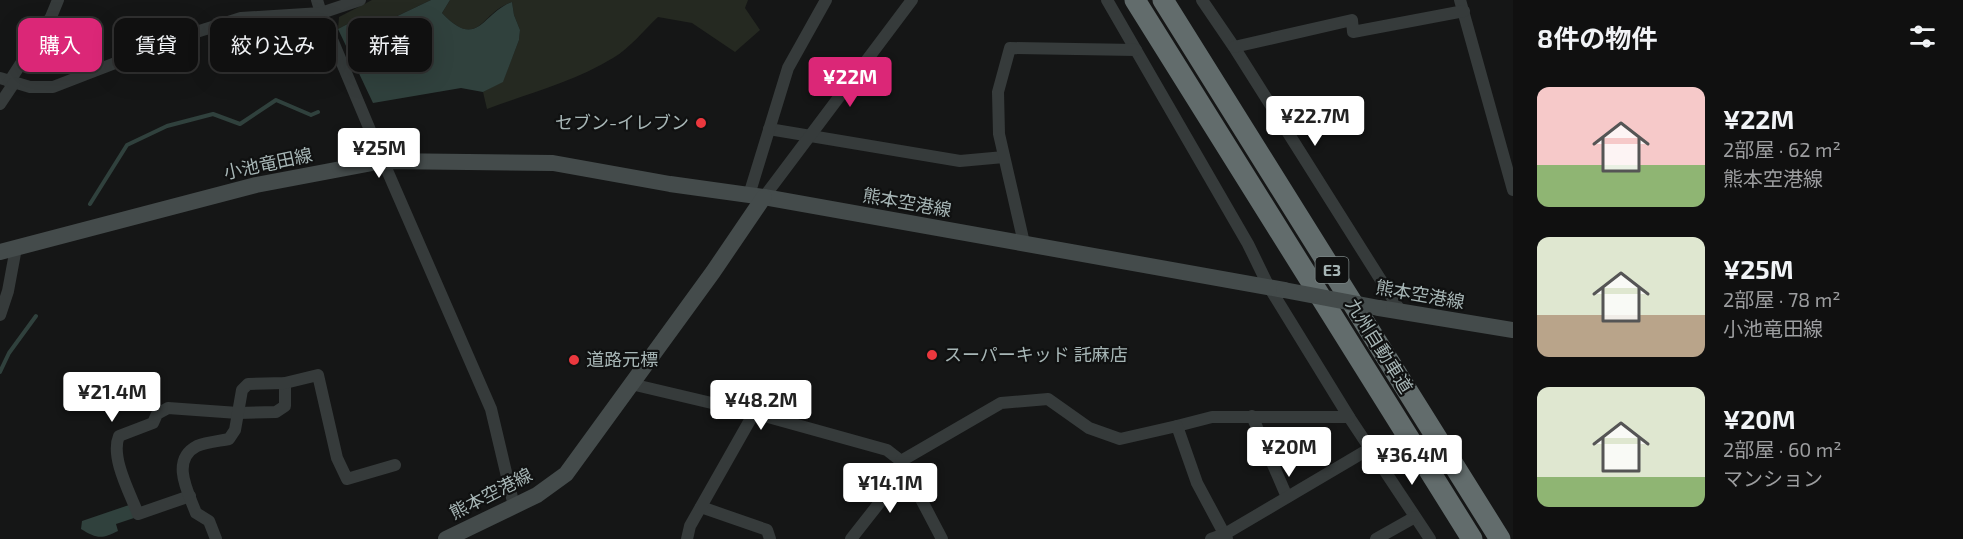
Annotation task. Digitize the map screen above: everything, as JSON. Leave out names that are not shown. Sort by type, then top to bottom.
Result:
[{"type":"highway","name":"九州自動車道","points":[[1135,0],[1472,539]]},
{"type":"highway","name":"九州自動車道","points":[[1163,0],[1500,539]]},
{"type":"main road","name":"小池竜田線","points":[[8,250],[256,185],[383,161],[554,163],[670,184],[757,196]]},
{"type":"main road","name":"熊本空港線","points":[[446,539],[537,495],[566,474],[713,272],[757,196],[1401,312],[1513,330]]},
{"type":"street","points":[[0,104],[8,81],[51,17],[58,0]]},
{"type":"street","points":[[317,0],[383,161],[491,409],[514,506]]},
{"type":"street","points":[[8,81],[30,87],[53,87],[193,33],[241,18],[321,13],[360,0]]},
{"type":"street","points":[[757,196],[769,129],[788,68],[826,0]]},
{"type":"street","points":[[757,196],[810,136],[912,0]]},
{"type":"street","points":[[1107,0],[1248,244],[1276,288],[1348,417],[1430,539]]},
{"type":"street","points":[[1202,0],[1401,312]]},
{"type":"street","points":[[1234,47],[1352,20],[1353,32],[1462,5],[1513,190]]},
{"type":"street","points":[[1024,243],[999,134],[998,92],[1010,48],[1136,50]]},
{"type":"street","points":[[769,129],[960,161],[1004,157]]},
{"type":"street","points":[[0,315],[8,291],[8,250]]},
{"type":"street","points":[[216,539],[209,521],[196,513],[181,470],[185,457],[197,447],[229,439],[235,430],[242,390],[248,384],[285,383],[318,375],[338,458],[347,479],[395,465]]},
{"type":"street","points":[[190,496],[138,514],[116,454],[116,443],[119,436],[153,423],[157,414],[168,408],[238,413],[276,412],[285,406],[285,383]]},
{"type":"street","points":[[631,384],[754,413],[887,450],[904,465],[942,539]]},
{"type":"street","points":[[851,539],[904,465],[1001,403],[1048,399],[1089,428],[1120,439],[1212,417],[1348,417]]},
{"type":"street","points":[[687,539],[690,526],[754,413]]},
{"type":"street","points":[[1252,416],[1287,497]]},
{"type":"street","points":[[1177,426],[1197,483],[1226,536]]},
{"type":"street","points":[[1211,539],[1226,536],[1369,449]]},
{"type":"street","points":[[701,507],[768,530],[770,539]]},
{"type":"street","points":[[1376,539],[1415,516]]},
{"type":"shaded area","points":[[372,0],[431,0],[393,18],[348,18],[348,24],[338,29],[339,17]]},
{"type":"shaded area","points":[[431,0],[450,0],[442,13],[454,24],[464,29],[472,29],[512,2],[520,30],[519,40],[503,82],[483,92],[461,88],[373,103],[358,72],[432,72],[432,18],[393,18]]},
{"type":"shaded area","points":[[450,0],[748,0],[745,8],[760,30],[735,52],[692,23],[658,17],[613,58],[567,80],[487,109],[483,92],[503,81],[519,40],[520,30],[512,2],[493,13],[479,26],[464,29],[454,24],[442,13]]},
{"type":"shaded area","points":[[348,24],[348,50],[338,29]]},
{"type":"shaded area","points":[[129,505],[134,518],[116,524],[118,531],[100,537],[81,529],[82,521]]},
{"type":"waterway","points":[[90,204],[127,145],[167,126],[213,114],[240,124],[276,100],[311,115],[318,112]]},
{"type":"waterway","points":[[0,372],[9,353],[36,316]]},
{"type":"place","name":"セブン-イレブン","points":[[701,123]]},
{"type":"place","name":"スーパーキッド 託麻店","points":[[932,355]]},
{"type":"place","name":"道路元標","points":[[574,360]]}]
